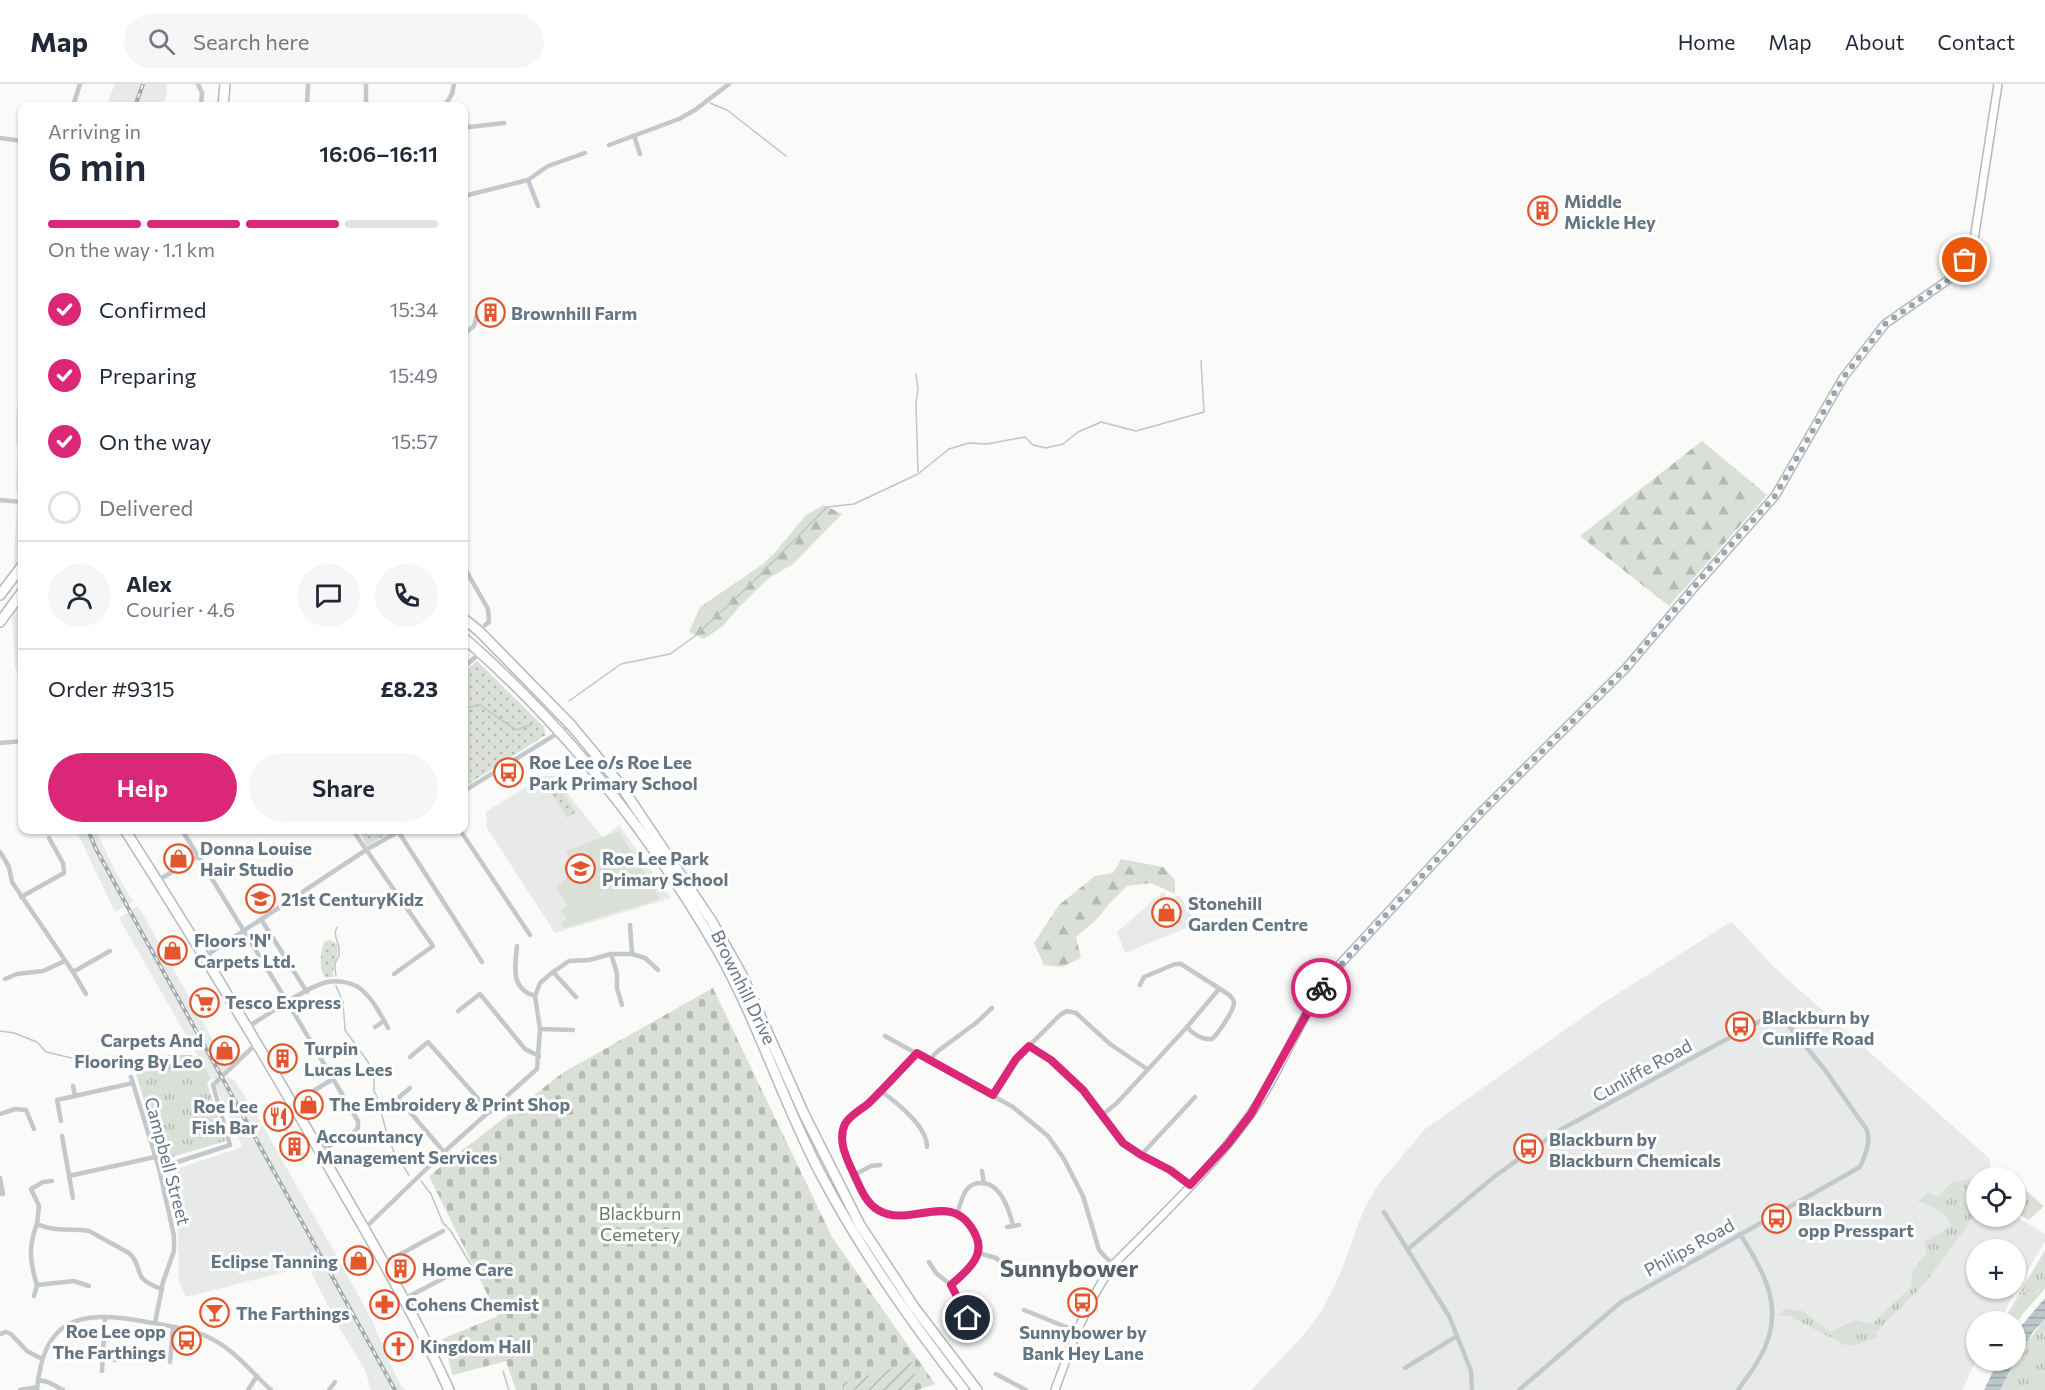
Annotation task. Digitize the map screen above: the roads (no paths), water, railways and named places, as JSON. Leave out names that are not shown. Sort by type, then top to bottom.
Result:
[{"type":"highway","points":[[223,102],[225,84]]},
{"type":"highway","points":[[0,595],[18,571]]},
{"type":"highway","points":[[0,622],[18,597]]},
{"type":"highway","name":"Brownhill Drive","points":[[468,622],[571,725],[619,783],[711,920],[742,975],[804,1114],[860,1225],[914,1307],[977,1390]]},
{"type":"highway","name":"Brownhill Drive","points":[[468,642],[561,731],[620,802],[712,941],[732,978],[818,1169],[846,1220],[918,1331],[964,1390]]},
{"type":"highway","points":[[127,834],[204,957],[320,1151],[430,1347],[449,1390]]},
{"type":"street","points":[[74,102],[80,84]]},
{"type":"street","points":[[198,84],[202,93],[201,102]]},
{"type":"street","points":[[307,102],[308,84]]},
{"type":"street","points":[[366,84],[366,102]]},
{"type":"street","points":[[448,102],[454,84]]},
{"type":"street","points":[[609,145],[679,119],[695,110],[729,84]]},
{"type":"street","points":[[1055,1390],[1076,1331],[1095,1292],[1113,1265],[1228,1144],[1251,1114],[1314,999],[1330,975],[1481,812],[1626,668],[1775,496],[1843,378],[1885,324],[1948,280],[1959,269],[1974,240],[1998,84]]},
{"type":"street","points":[[468,126],[504,123]]},
{"type":"street","points":[[634,136],[640,154]]},
{"type":"street","points":[[0,138],[18,140]]},
{"type":"street","points":[[468,195],[528,180],[549,166],[585,153]]},
{"type":"street","points":[[528,180],[538,206]]},
{"type":"street","points":[[468,331],[474,326],[478,307]]},
{"type":"street","points":[[0,500],[18,501]]},
{"type":"street","points":[[468,574],[488,609],[489,622],[485,625]]},
{"type":"street","points":[[468,665],[476,659],[480,652]]},
{"type":"street","points":[[468,789],[571,725]]},
{"type":"street","points":[[0,743],[18,741]]},
{"type":"street","points":[[184,834],[358,1121],[358,1128],[354,1132],[320,1151]]},
{"type":"street","points":[[356,834],[433,946],[394,974]]},
{"type":"street","points":[[204,957],[393,834]]},
{"type":"street","points":[[402,834],[482,962]]},
{"type":"street","points":[[463,834],[530,935]]},
{"type":"street","points":[[21,897],[64,873],[63,863],[49,838]]},
{"type":"street","points":[[0,854],[9,867],[12,882],[21,897],[86,994]]},
{"type":"street","points":[[157,881],[198,856]]},
{"type":"street","points":[[261,920],[307,992]]},
{"type":"street","points":[[630,925],[632,954]]},
{"type":"street","points":[[517,946],[515,975],[518,984],[525,993],[535,996]]},
{"type":"street","points":[[73,972],[110,951]]},
{"type":"street","points":[[611,954],[618,975],[617,988],[622,1005]]},
{"type":"street","points":[[364,1229],[444,1152],[537,1069],[540,1029],[535,996],[540,983],[569,961],[589,960],[611,954],[632,954],[645,958],[658,970]]},
{"type":"street","points":[[5,980],[17,974],[43,971],[65,961]]},
{"type":"street","points":[[1314,999],[1311,980],[1313,965],[1318,962],[1327,965],[1330,975]]},
{"type":"street","points":[[1140,985],[1143,977],[1178,963],[1185,965],[1231,997],[1234,1003],[1217,1035],[1212,1039],[1192,1033],[1187,1027]]},
{"type":"street","points":[[553,972],[576,997]]},
{"type":"street","points":[[246,1028],[324,983],[336,981],[357,987],[368,997],[388,1028]]},
{"type":"street","points":[[1102,1115],[1187,1027],[1219,989]]},
{"type":"street","points":[[459,1011],[480,994],[525,1049],[539,1056]]},
{"type":"street","points":[[929,1060],[992,1008]]},
{"type":"street","points":[[993,1095],[1016,1059],[1060,1015],[1067,1011],[1073,1011],[1110,1044],[1147,1068]]},
{"type":"street","name":"Cunliffe Road","points":[[1408,1249],[1495,1176],[1560,1130],[1766,1019],[1786,1022],[1825,1070],[1864,1125],[1869,1136]]},
{"type":"street","points":[[375,1027],[384,1021]]},
{"type":"street","points":[[540,1029],[573,1030]]},
{"type":"street","points":[[885,1036],[1013,1107],[1048,1136],[1064,1159],[1083,1196],[1099,1250],[1113,1265]]},
{"type":"street","points":[[410,1057],[428,1042],[490,1112]]},
{"type":"street","points":[[159,1168],[230,1145],[213,1085],[256,1044]]},
{"type":"street","points":[[1029,1046],[1051,1060],[1083,1090],[1123,1143],[1170,1170],[1190,1185]]},
{"type":"street","points":[[917,1053],[844,1125],[842,1141],[844,1155],[871,1205],[887,1214],[896,1215],[933,1210],[957,1214],[973,1230],[978,1240],[979,1253],[969,1268],[951,1285]]},
{"type":"street","name":"Campbell Street","points":[[131,1077],[156,1156],[174,1236],[174,1251],[162,1289],[155,1323]]},
{"type":"street","points":[[292,1104],[333,1079]]},
{"type":"street","points":[[61,1121],[57,1100],[133,1083]]},
{"type":"street","points":[[74,1086],[75,1096]]},
{"type":"street","points":[[410,1088],[398,1098],[444,1152]]},
{"type":"street","points":[[881,1091],[912,1118],[927,1139],[927,1147]]},
{"type":"street","points":[[1141,1155],[1195,1097]]},
{"type":"street","points":[[0,1114],[15,1109],[26,1110],[34,1129]]},
{"type":"street","points":[[62,1136],[73,1198]]},
{"type":"street","name":"Philips Road","points":[[1519,1390],[1621,1302],[1860,1167],[1868,1149],[1869,1136]]},
{"type":"street","points":[[69,1176],[156,1156]]},
{"type":"street","points":[[870,1159],[871,1166]]},
{"type":"street","points":[[855,1175],[871,1166],[880,1165]]},
{"type":"street","points":[[982,1171],[984,1183]]},
{"type":"street","points":[[0,1178],[1,1194]]},
{"type":"street","points":[[34,1296],[37,1285],[30,1256],[30,1245],[37,1224],[39,1206],[31,1189],[43,1182],[52,1181]]},
{"type":"street","points":[[957,1214],[967,1189],[974,1184],[984,1183],[994,1189],[1003,1199],[1010,1212],[1010,1226],[1019,1225]]},
{"type":"street","points":[[1384,1212],[1449,1316],[1471,1371],[1472,1390]]},
{"type":"street","points":[[37,1224],[56,1230],[89,1231],[129,1253],[134,1258],[139,1275],[143,1280],[162,1289]]},
{"type":"street","points":[[384,1263],[443,1231]]},
{"type":"street","points":[[1738,1390],[1764,1351],[1773,1320],[1769,1287],[1757,1261],[1740,1234]]},
{"type":"street","points":[[979,1253],[996,1258],[1014,1274]]},
{"type":"street","points":[[929,1262],[936,1273],[951,1285],[968,1318]]},
{"type":"street","points":[[404,1299],[462,1269]]},
{"type":"street","points":[[37,1285],[74,1281],[90,1286]]},
{"type":"street","points":[[1024,1310],[1076,1331]]},
{"type":"street","points":[[102,1371],[105,1317]]},
{"type":"street","points":[[20,1390],[37,1389],[42,1359],[54,1336],[66,1324],[79,1319],[105,1317],[155,1323],[208,1336],[224,1346],[271,1390]]},
{"type":"street","points":[[170,1362],[173,1328]]},
{"type":"street","points":[[0,1335],[6,1332],[11,1334],[27,1351],[42,1359]]},
{"type":"street","points":[[1405,1368],[1457,1336]]},
{"type":"street","points":[[103,1358],[117,1360]]},
{"type":"street","points":[[996,1374],[1026,1390]]},
{"type":"street","points":[[248,1390],[257,1376]]},
{"type":"street","points":[[38,1380],[48,1382],[63,1390]]},
{"type":"street","points":[[329,1390],[335,1382]]},
{"type":"waterway","points":[[710,103],[727,110],[786,156]]},
{"type":"waterway","points":[[569,701],[621,664],[670,654],[695,636],[755,580],[827,507],[854,504],[918,474],[949,449],[969,443],[987,444],[1025,437],[1033,445],[1046,448],[1063,444],[1078,432],[1101,422],[1136,431],[1204,412],[1201,361]]},
{"type":"waterway","points":[[916,374],[918,472]]},
{"type":"waterway","points":[[468,707],[480,705],[516,730],[531,725]]},
{"type":"waterway","points":[[336,976],[335,965],[339,956],[335,934],[337,927]]},
{"type":"waterway","points":[[336,986],[343,1002],[345,1030],[368,1062],[387,1134],[393,1150],[409,1175]]},
{"type":"waterway","points":[[0,1031],[14,1033],[37,1042],[46,1052],[76,1059],[126,1063],[151,1062],[169,1056],[192,1056]]},
{"type":"waterway","points":[[421,1181],[431,1194],[443,1223],[450,1230],[473,1268]]},
{"type":"waterway","points":[[503,1371],[509,1390]]},
{"type":"railway","points":[[136,102],[143,84]]},
{"type":"railway","points":[[90,834],[132,915],[395,1390]]},
{"type":"place","name":"Middle Mickle Hey","points":[[1543,211]]},
{"type":"place","name":"Brownhill Farm","points":[[490,313]]},
{"type":"place","name":"Roe Lee o/s Roe Lee Park Primary School","points":[[508,772]]},
{"type":"place","name":"Donna Louise Hair Studio","points":[[179,858]]},
{"type":"place","name":"Roe Lee Park Primary School","points":[[581,868]]},
{"type":"place","name":"21st CenturyKidz","points":[[260,899]]},
{"type":"place","name":"Stonehill Garden Centre","points":[[1167,913]]},
{"type":"place","name":"Floors 'N' Carpets Ltd.","points":[[173,950]]},
{"type":"place","name":"Tesco Express","points":[[204,1002]]},
{"type":"place","name":"Blackburn by Cunliffe Road","points":[[1741,1027]]},
{"type":"place","name":"Carpets And Flooring By Leo","points":[[224,1050]]},
{"type":"place","name":"Turpin Lucas Lees","points":[[283,1058]]},
{"type":"place","name":"The Embroidery & Print Shop","points":[[308,1104]]},
{"type":"place","name":"Roe Lee Fish Bar","points":[[279,1116]]},
{"type":"place","name":"Accountancy Management Services","points":[[295,1146]]},
{"type":"place","name":"Blackburn by Blackburn Chemicals","points":[[1528,1149]]},
{"type":"place","name":"Blackburn opp Presspart","points":[[1777,1219]]},
{"type":"place","name":"Eclipse Tanning","points":[[359,1261]]},
{"type":"place","name":"Home Care","points":[[401,1269]]},
{"type":"place","name":"Sunnybower by Bank Hey Lane","points":[[1083,1303]]},
{"type":"place","name":"Cohens Chemist","points":[[384,1304]]},
{"type":"place","name":"The Farthings","points":[[215,1313]]},
{"type":"place","name":"Roe Lee opp The Farthings","points":[[187,1341]]},
{"type":"place","name":"Kingdom Hall","points":[[399,1346]]},
{"type":"district","name":"Sunnybower","points":[[1069,1267]]},
{"type":"park label","name":"Blackburn Cemetery","points":[[640,1223]]}]
